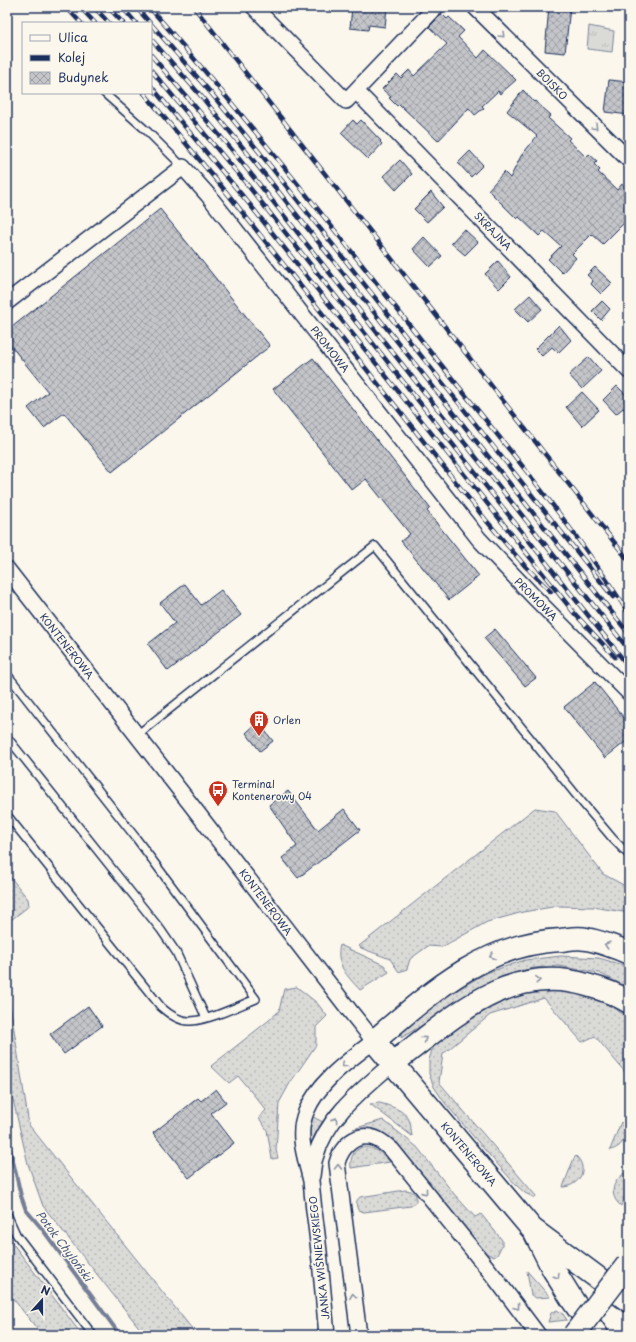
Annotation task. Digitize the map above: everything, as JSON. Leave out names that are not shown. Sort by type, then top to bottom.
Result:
[{"type":"highway","points":[[374,1040],[449,979],[483,960],[515,948],[547,940],[585,938],[629,953]]},
{"type":"highway","points":[[393,1063],[452,1017],[482,998],[504,988],[528,981],[550,979],[575,982],[607,991],[629,1002]]},
{"type":"highway","name":"KONTENEROWA","points":[[374,1040],[532,1229],[572,1301],[597,1335]]},
{"type":"highway","name":"KONTENEROWA","points":[[532,1229],[629,1301]]},
{"type":"highway","points":[[574,1335],[629,1262]]},
{"type":"street","points":[[254,7],[346,101],[436,7]]},
{"type":"street","name":"BOISKO","points":[[475,7],[629,160]]},
{"type":"street","name":"SKRAJNA","points":[[356,91],[629,371]]},
{"type":"street","points":[[7,302],[92,238],[159,184],[183,168]]},
{"type":"street","name":"PROMOWA","points":[[183,168],[208,194],[479,539],[629,693]]},
{"type":"street","name":"KONTENEROWA","points":[[7,569],[350,1012],[374,1040]]},
{"type":"street","name":"JANKA WIŚNIEWSKIEGO","points":[[327,1335],[311,1181],[302,1140],[302,1127],[305,1114],[312,1099],[322,1086],[338,1070],[374,1040]]},
{"type":"street","name":"JANKA WIŚNIEWSKIEGO","points":[[311,1181],[315,1157],[322,1140],[336,1118],[358,1094],[393,1063]]},
{"type":"street","points":[[359,1335],[337,1163],[343,1149],[354,1140],[363,1136],[374,1138],[392,1150],[496,1279],[538,1335]]},
{"type":"lane","points":[[105,94],[147,131],[183,168]]},
{"type":"lane","points":[[137,735],[375,546],[613,839],[629,854]]},
{"type":"lane","points":[[7,674],[136,838],[256,999],[206,1018],[191,1021],[172,1016],[161,1007],[7,815]]},
{"type":"lane","points":[[7,737],[161,930],[176,952],[206,1018]]},
{"type":"lane","points":[[7,1214],[16,1234],[93,1335]]},
{"type":"green space","points":[[589,26],[614,31],[612,52],[587,49]]},
{"type":"green space","points":[[535,808],[555,811],[603,874],[629,888],[629,913],[593,907],[558,906],[523,912],[487,922],[442,947],[428,946],[410,959],[407,969],[399,972],[390,959],[359,946]]},
{"type":"green space","points":[[7,873],[28,899],[29,906],[7,923]]},
{"type":"green space","points":[[340,945],[384,965],[389,972],[360,990],[343,969],[339,958]]},
{"type":"green space","points":[[561,956],[599,958],[629,967],[629,988],[599,973],[558,966],[534,968],[521,971],[494,982],[401,1038],[403,1030],[444,998],[486,973],[525,960]]},
{"type":"green space","points":[[7,985],[29,1125],[197,1335],[145,1335],[43,1206],[28,1164],[7,1074]]},
{"type":"green space","points":[[297,987],[317,1003],[327,1016],[316,1027],[316,1045],[290,1083],[279,1103],[276,1150],[278,1158],[272,1159],[267,1130],[259,1118],[266,1110],[238,1076],[229,1083],[211,1066],[279,1011],[284,989]]},
{"type":"green space","points":[[523,990],[586,991],[629,1018],[629,1077],[595,1036],[582,1042],[544,998],[490,1015],[443,1054],[439,1082],[536,1196],[535,1198],[525,1193],[516,1185],[484,1149],[445,1103],[434,1087],[429,1074],[429,1060],[432,1050],[438,1040],[479,1010]]},
{"type":"green space","points":[[380,1103],[397,1109],[405,1114],[410,1122],[412,1136],[370,1104]]},
{"type":"green space","points":[[313,1117],[323,1122],[312,1143],[309,1143],[311,1125]]},
{"type":"green space","points":[[383,1120],[417,1147],[454,1194],[475,1217],[481,1214],[502,1240],[502,1245],[497,1255],[494,1257],[486,1253],[395,1141],[380,1131],[365,1128],[353,1129]]},
{"type":"green space","points":[[621,1122],[625,1126],[626,1130],[625,1139],[615,1149],[610,1150]]},
{"type":"green space","points":[[362,1147],[371,1148],[378,1151],[390,1162],[351,1168],[353,1155],[356,1150]]},
{"type":"green space","points":[[576,1156],[582,1166],[581,1176],[574,1183],[563,1187],[574,1158]]},
{"type":"green space","points":[[629,1171],[629,1185],[621,1206],[614,1196],[613,1191],[619,1178]]},
{"type":"green space","points":[[405,1190],[411,1191],[416,1195],[416,1202],[411,1206],[364,1212],[358,1210],[356,1203],[360,1197]]},
{"type":"green space","points":[[7,1236],[82,1335],[42,1335],[7,1291]]},
{"type":"green space","points":[[527,1271],[550,1297],[536,1298],[531,1295]]},
{"type":"green space","points":[[557,1310],[563,1314],[567,1320],[548,1322],[551,1313]]},
{"type":"building","points":[[352,7],[387,7],[385,27],[369,25],[368,30],[350,28]]},
{"type":"building","points":[[549,7],[570,7],[565,53],[545,51]]},
{"type":"building","points":[[442,14],[447,19],[449,17],[464,31],[458,37],[478,58],[485,50],[516,80],[500,94],[498,91],[482,106],[484,108],[475,115],[469,108],[438,141],[399,104],[397,106],[389,98],[391,97],[382,89],[397,74],[401,78],[409,70],[414,76],[447,44],[429,27]]},
{"type":"building","points":[[609,80],[629,82],[629,115],[605,112]]},
{"type":"building","points":[[523,90],[534,102],[535,101],[551,115],[548,118],[570,138],[568,140],[586,157],[589,154],[597,161],[594,164],[600,170],[598,172],[617,190],[622,184],[629,191],[629,218],[603,244],[592,234],[572,254],[576,258],[562,273],[548,259],[561,246],[544,231],[539,236],[519,217],[517,219],[488,190],[504,172],[510,178],[521,156],[537,136],[507,111]]},
{"type":"building","points":[[353,120],[357,124],[361,120],[381,141],[380,142],[382,144],[368,159],[341,133]]},
{"type":"building","points":[[470,151],[483,165],[471,177],[458,163]]},
{"type":"building","points":[[400,160],[412,174],[396,190],[383,176]]},
{"type":"building","points":[[431,192],[443,207],[427,222],[414,209]]},
{"type":"building","points":[[160,209],[270,346],[112,472],[64,413],[44,428],[28,408],[48,392],[7,341],[7,331]]},
{"type":"building","points":[[464,229],[478,242],[465,255],[451,243]]},
{"type":"building","points":[[424,237],[442,256],[430,267],[413,249]]},
{"type":"building","points":[[498,261],[511,277],[499,289],[485,274]]},
{"type":"building","points":[[595,267],[612,283],[601,294],[591,284],[593,281],[587,275]]},
{"type":"building","points":[[530,295],[542,309],[528,322],[515,309]]},
{"type":"building","points":[[602,301],[610,309],[601,320],[592,311]]},
{"type":"building","points":[[559,325],[571,340],[558,353],[552,347],[542,356],[535,349]]},
{"type":"building","points":[[589,357],[601,371],[582,389],[569,375]]},
{"type":"building","points":[[313,358],[430,508],[427,511],[479,576],[449,600],[401,541],[410,534],[366,479],[352,490],[273,389]]},
{"type":"building","points":[[617,386],[629,398],[629,414],[623,408],[616,414],[603,400]]},
{"type":"building","points":[[582,392],[599,410],[582,426],[566,407]]},
{"type":"building","points":[[185,584],[201,605],[221,590],[241,615],[168,671],[148,644],[175,623],[160,603]]},
{"type":"building","points":[[495,629],[536,678],[525,686],[484,638]]},
{"type":"building","points":[[595,682],[629,724],[629,739],[605,758],[564,707]]},
{"type":"building","name":"Orlen","points":[[258,722],[273,741],[260,751],[246,733]]},
{"type":"building","points":[[288,791],[318,830],[344,809],[360,830],[298,878],[282,858],[297,846],[269,805]]},
{"type":"building","points":[[88,1006],[102,1026],[64,1054],[50,1034]]},
{"type":"building","points":[[216,1089],[226,1102],[211,1113],[234,1143],[189,1178],[153,1133],[198,1098],[201,1101]]},
{"type":"waterway","name":"Potok Chyloński","points":[[7,1135],[21,1196],[26,1210],[43,1230],[120,1335]]},
{"type":"railway","points":[[66,7],[80,22]]},
{"type":"railway","points":[[80,7],[94,22]]},
{"type":"railway","points":[[94,7],[108,22]]},
{"type":"railway","points":[[108,7],[122,22]]},
{"type":"railway","points":[[122,7],[135,22]]},
{"type":"railway","points":[[136,7],[149,22]]},
{"type":"railway","points":[[149,7],[256,132],[505,445],[582,544],[629,614]]},
{"type":"railway","points":[[194,7],[629,561]]},
{"type":"railway","points":[[152,25],[256,148],[613,597]]},
{"type":"railway","points":[[152,40],[201,96],[270,181],[629,634]]},
{"type":"railway","points":[[152,56],[232,150],[629,650]]},
{"type":"railway","points":[[152,71],[250,188],[629,667]]},
{"type":"railway","points":[[152,87],[251,206],[575,614],[615,657]]},
{"type":"railway","points":[[145,94],[227,193],[485,519],[525,566],[551,592]]},
{"type":"place","name":"Orlen","points":[[259,737]]},
{"type":"place","name":"Terminal Kontenerowy 04","points":[[218,807]]}]
